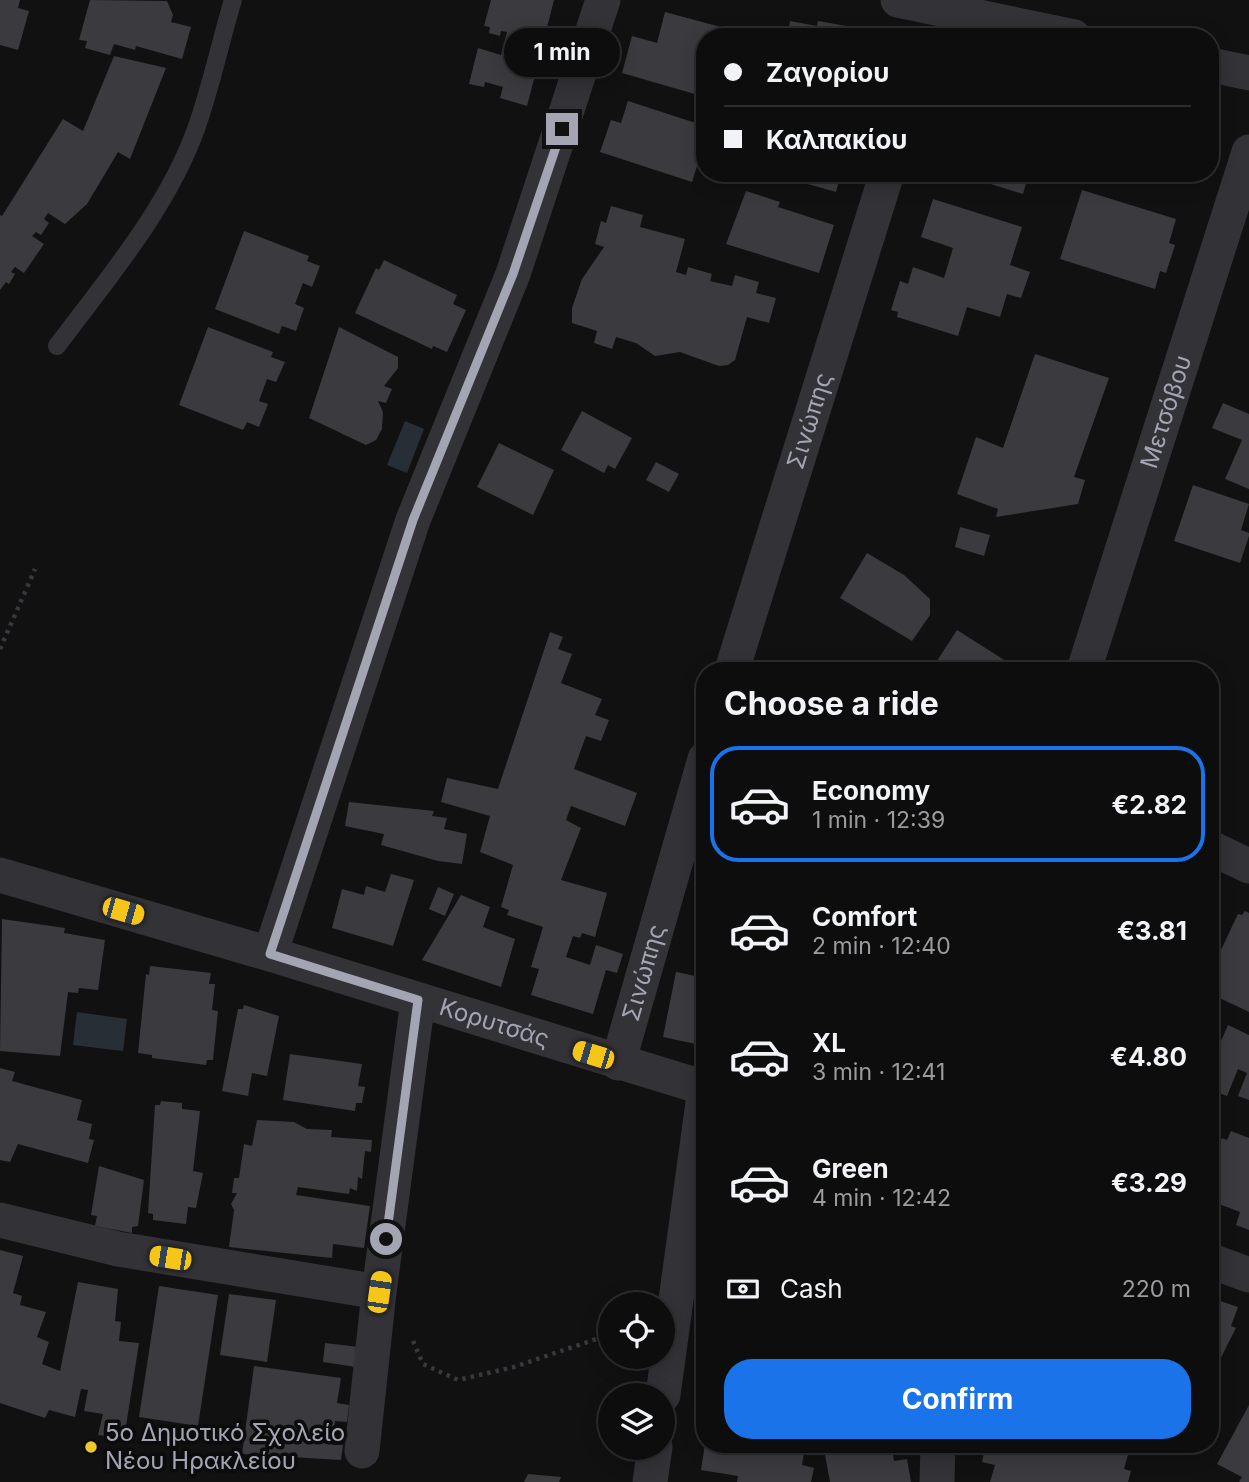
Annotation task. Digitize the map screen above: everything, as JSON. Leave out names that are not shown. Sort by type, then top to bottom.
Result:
[{"type":"street","points":[[270,954],[413,520],[513,274],[603,0]]},
{"type":"street","points":[[898,0],[937,15],[1018,28]]},
{"type":"street","points":[[1219,67],[1249,73]]},
{"type":"street","name":"Μετσόβου","points":[[1087,662],[1249,152]]},
{"type":"street","name":"Σινώπης","points":[[734,662],[884,182]]},
{"type":"street","name":"Σινώπης","points":[[618,1063],[696,790]]},
{"type":"street","name":"Κορυτσάς","points":[[0,875],[270,954],[696,1085]]},
{"type":"street","points":[[362,1451],[379,1292],[418,1000]]},
{"type":"street","points":[[665,1383],[696,1154]]},
{"type":"street","points":[[0,1220],[118,1249],[379,1292]]},
{"type":"street","points":[[1219,1264],[1249,1275]]},
{"type":"street","points":[[937,1482],[938,1453]]},
{"type":"street","points":[[650,1482],[654,1460]]},
{"type":"lane","points":[[57,346],[134,243],[167,187],[195,131],[233,0]]},
{"type":"path","points":[[0,649],[35,569]]},
{"type":"path","points":[[379,1292],[405,1322],[423,1364],[457,1380],[514,1367],[598,1339]]},
{"type":"shaded area","points":[[405,421],[424,429],[407,473],[387,465]]},
{"type":"shaded area","points":[[77,1012],[127,1019],[123,1051],[73,1045]]},
{"type":"building","points":[[0,0],[20,0],[18,8],[29,11],[18,50],[0,45]]},
{"type":"building","points":[[90,0],[167,1],[173,15],[171,22],[191,27],[182,59],[136,46],[135,50],[114,44],[110,55],[85,48],[87,41],[79,40]]},
{"type":"building","points":[[491,0],[554,0],[541,51],[534,50],[531,62],[538,64],[527,106],[500,98],[503,87],[485,82],[484,87],[469,84],[478,48],[501,55],[507,32],[501,31],[500,36],[489,33],[490,27],[484,26]]},
{"type":"building","points":[[665,12],[724,28],[696,28],[696,94],[622,73],[632,36],[657,43]]},
{"type":"building","points":[[790,21],[817,26],[818,21],[857,28],[789,28]]},
{"type":"building","points":[[114,56],[166,68],[130,159],[118,152],[87,204],[65,224],[48,213],[44,219],[49,223],[41,235],[36,232],[32,236],[44,244],[24,273],[15,267],[11,272],[15,274],[9,284],[6,282],[0,290],[0,215],[2,216],[63,119],[83,131]]},
{"type":"building","points":[[628,101],[696,123],[696,169],[692,182],[600,152],[611,120],[621,123]]},
{"type":"building","points":[[804,182],[839,182],[836,192]]},
{"type":"building","points":[[984,182],[1026,182],[1023,194]]},
{"type":"building","points":[[1082,190],[1176,219],[1169,243],[1175,245],[1166,273],[1160,271],[1155,289],[1060,259]]},
{"type":"building","points":[[746,191],[780,202],[778,207],[834,225],[819,273],[726,244]]},
{"type":"building","points":[[933,199],[1022,227],[1010,265],[1030,272],[1021,298],[1007,294],[1000,317],[967,307],[958,336],[897,317],[898,312],[891,310],[900,281],[908,284],[913,267],[944,278],[953,248],[921,237]]},
{"type":"building","points":[[611,206],[643,215],[640,227],[685,239],[676,272],[686,275],[688,267],[712,274],[710,281],[732,286],[735,275],[759,282],[756,293],[776,298],[769,323],[747,317],[735,360],[728,365],[719,366],[680,352],[655,356],[636,343],[616,337],[612,349],[594,343],[597,331],[572,323],[572,308],[582,279],[604,247],[595,244],[601,221],[606,223]]},
{"type":"building","points":[[244,231],[309,256],[307,261],[320,266],[312,287],[303,283],[295,304],[304,308],[296,331],[282,326],[279,334],[215,309]]},
{"type":"building","points":[[384,260],[457,295],[453,304],[466,310],[447,352],[433,346],[432,349],[355,313],[376,268],[379,270]]},
{"type":"building","points":[[208,327],[273,352],[271,357],[285,362],[276,382],[267,379],[259,401],[268,404],[259,427],[247,422],[243,430],[179,405]]},
{"type":"building","points":[[339,327],[398,357],[398,368],[384,386],[392,389],[386,403],[378,401],[383,412],[382,429],[376,440],[366,445],[309,418]]},
{"type":"building","points":[[1035,354],[1109,378],[1074,477],[1085,480],[1078,504],[996,517],[998,509],[957,494],[976,437],[1003,448]]},
{"type":"building","points":[[1223,403],[1249,414],[1249,489],[1225,479],[1242,440],[1212,428]]},
{"type":"building","points":[[582,411],[632,438],[615,469],[608,465],[604,473],[561,450]]},
{"type":"building","points":[[499,443],[554,470],[533,515],[477,487]]},
{"type":"building","points":[[656,462],[679,474],[669,492],[646,480]]},
{"type":"building","points":[[1193,485],[1249,504],[1241,530],[1249,533],[1249,536],[1240,563],[1174,541]]},
{"type":"building","points":[[960,527],[990,535],[984,556],[955,547]]},
{"type":"building","points":[[867,553],[904,575],[930,599],[930,615],[912,641],[840,598]]},
{"type":"building","points":[[957,630],[1007,662],[936,662]]},
{"type":"building","points":[[550,632],[563,637],[558,649],[572,654],[561,683],[602,699],[595,715],[609,720],[601,741],[586,736],[574,769],[637,793],[625,826],[571,806],[566,820],[581,828],[561,880],[607,893],[595,937],[582,933],[580,938],[573,936],[566,957],[590,965],[596,945],[623,954],[617,973],[606,970],[593,1014],[531,995],[539,969],[531,967],[543,927],[507,915],[509,910],[501,907],[513,865],[480,852],[490,816],[441,802],[447,778],[498,789]]},
{"type":"building","points":[[349,802],[434,811],[432,816],[447,818],[444,829],[467,834],[462,864],[438,861],[381,845],[384,834],[345,826]]},
{"type":"building","points":[[391,874],[414,880],[393,946],[332,928],[342,889],[364,895],[366,886],[385,892]]},
{"type":"building","points":[[438,887],[454,894],[445,916],[429,909]]},
{"type":"building","points":[[461,895],[490,907],[483,927],[515,939],[501,987],[422,960]]},
{"type":"building","points":[[1245,911],[1249,913],[1249,1012],[1219,998],[1219,954],[1238,914],[1242,915]]},
{"type":"building","points":[[2,919],[65,928],[64,933],[105,940],[98,990],[79,988],[78,993],[68,992],[60,1056],[0,1051]]},
{"type":"building","points":[[150,966],[211,973],[209,984],[215,984],[212,1010],[218,1011],[213,1060],[207,1060],[206,1065],[152,1058],[152,1055],[138,1053],[146,974],[149,975]]},
{"type":"building","points":[[676,972],[696,976],[696,1044],[663,1037]]},
{"type":"building","points":[[244,1005],[279,1016],[267,1076],[252,1073],[248,1096],[222,1091],[238,1009],[243,1009]]},
{"type":"building","points":[[1228,1025],[1249,1035],[1249,1100],[1238,1096],[1247,1073],[1238,1069],[1227,1096],[1219,1093],[1219,1046]]},
{"type":"building","points":[[290,1054],[362,1064],[358,1086],[365,1087],[362,1103],[356,1103],[355,1111],[283,1100]]},
{"type":"building","points":[[0,1068],[15,1072],[12,1081],[82,1100],[77,1120],[92,1124],[89,1139],[94,1140],[88,1163],[18,1144],[10,1162],[0,1160]]},
{"type":"building","points":[[161,1101],[182,1103],[182,1109],[200,1111],[193,1171],[203,1173],[196,1208],[188,1207],[186,1224],[153,1220],[153,1214],[148,1213],[155,1105],[160,1105]]},
{"type":"building","points":[[257,1120],[294,1122],[307,1129],[332,1130],[331,1137],[372,1140],[371,1152],[365,1151],[362,1179],[358,1177],[357,1191],[350,1188],[349,1194],[298,1187],[296,1195],[370,1206],[364,1248],[333,1244],[332,1258],[229,1247],[234,1210],[231,1204],[237,1193],[232,1193],[234,1178],[239,1178],[244,1144],[252,1146]]},
{"type":"building","points":[[1231,1131],[1249,1138],[1249,1230],[1236,1225],[1240,1212],[1219,1204],[1219,1146],[1222,1138],[1227,1140]]},
{"type":"building","points":[[99,1166],[144,1180],[138,1226],[132,1227],[132,1233],[95,1226],[97,1216],[91,1215]]},
{"type":"building","points":[[0,1250],[23,1256],[13,1293],[22,1296],[20,1305],[46,1312],[37,1337],[49,1342],[42,1364],[60,1371],[78,1282],[118,1289],[115,1321],[121,1322],[119,1341],[139,1343],[124,1439],[98,1435],[103,1414],[84,1411],[88,1390],[81,1389],[75,1417],[49,1410],[45,1418],[0,1403]]},
{"type":"building","points":[[159,1286],[218,1295],[198,1426],[139,1417]]},
{"type":"building","points":[[229,1294],[276,1300],[267,1362],[220,1355]]},
{"type":"building","points":[[1219,1301],[1238,1307],[1231,1326],[1236,1328],[1219,1361]]},
{"type":"building","points":[[325,1343],[359,1347],[356,1367],[323,1362]]},
{"type":"building","points":[[254,1366],[341,1378],[337,1403],[349,1405],[347,1422],[335,1421],[332,1445],[343,1445],[341,1460],[242,1454]]},
{"type":"building","points":[[1249,1405],[1249,1482],[1239,1482],[1242,1477],[1217,1464]]},
{"type":"building","points":[[704,1453],[804,1453],[802,1465],[814,1468],[811,1482],[737,1482],[738,1476],[701,1470]]},
{"type":"building","points":[[825,1453],[893,1453],[894,1461],[907,1459],[911,1482],[830,1482]]},
{"type":"building","points":[[984,1453],[1128,1453],[1124,1469],[1131,1471],[1128,1482],[990,1482],[995,1465],[982,1462]]},
{"type":"building","points":[[528,1474],[561,1477],[559,1482],[524,1482]]},
{"type":"place","name":"5ο Δημοτικό Σχολείο Νέου Ηρακλείου","points":[[91,1447]]},
{"type":"route","points":[[386,1239],[418,1000],[270,954],[413,520],[513,274],[562,129]]}]
